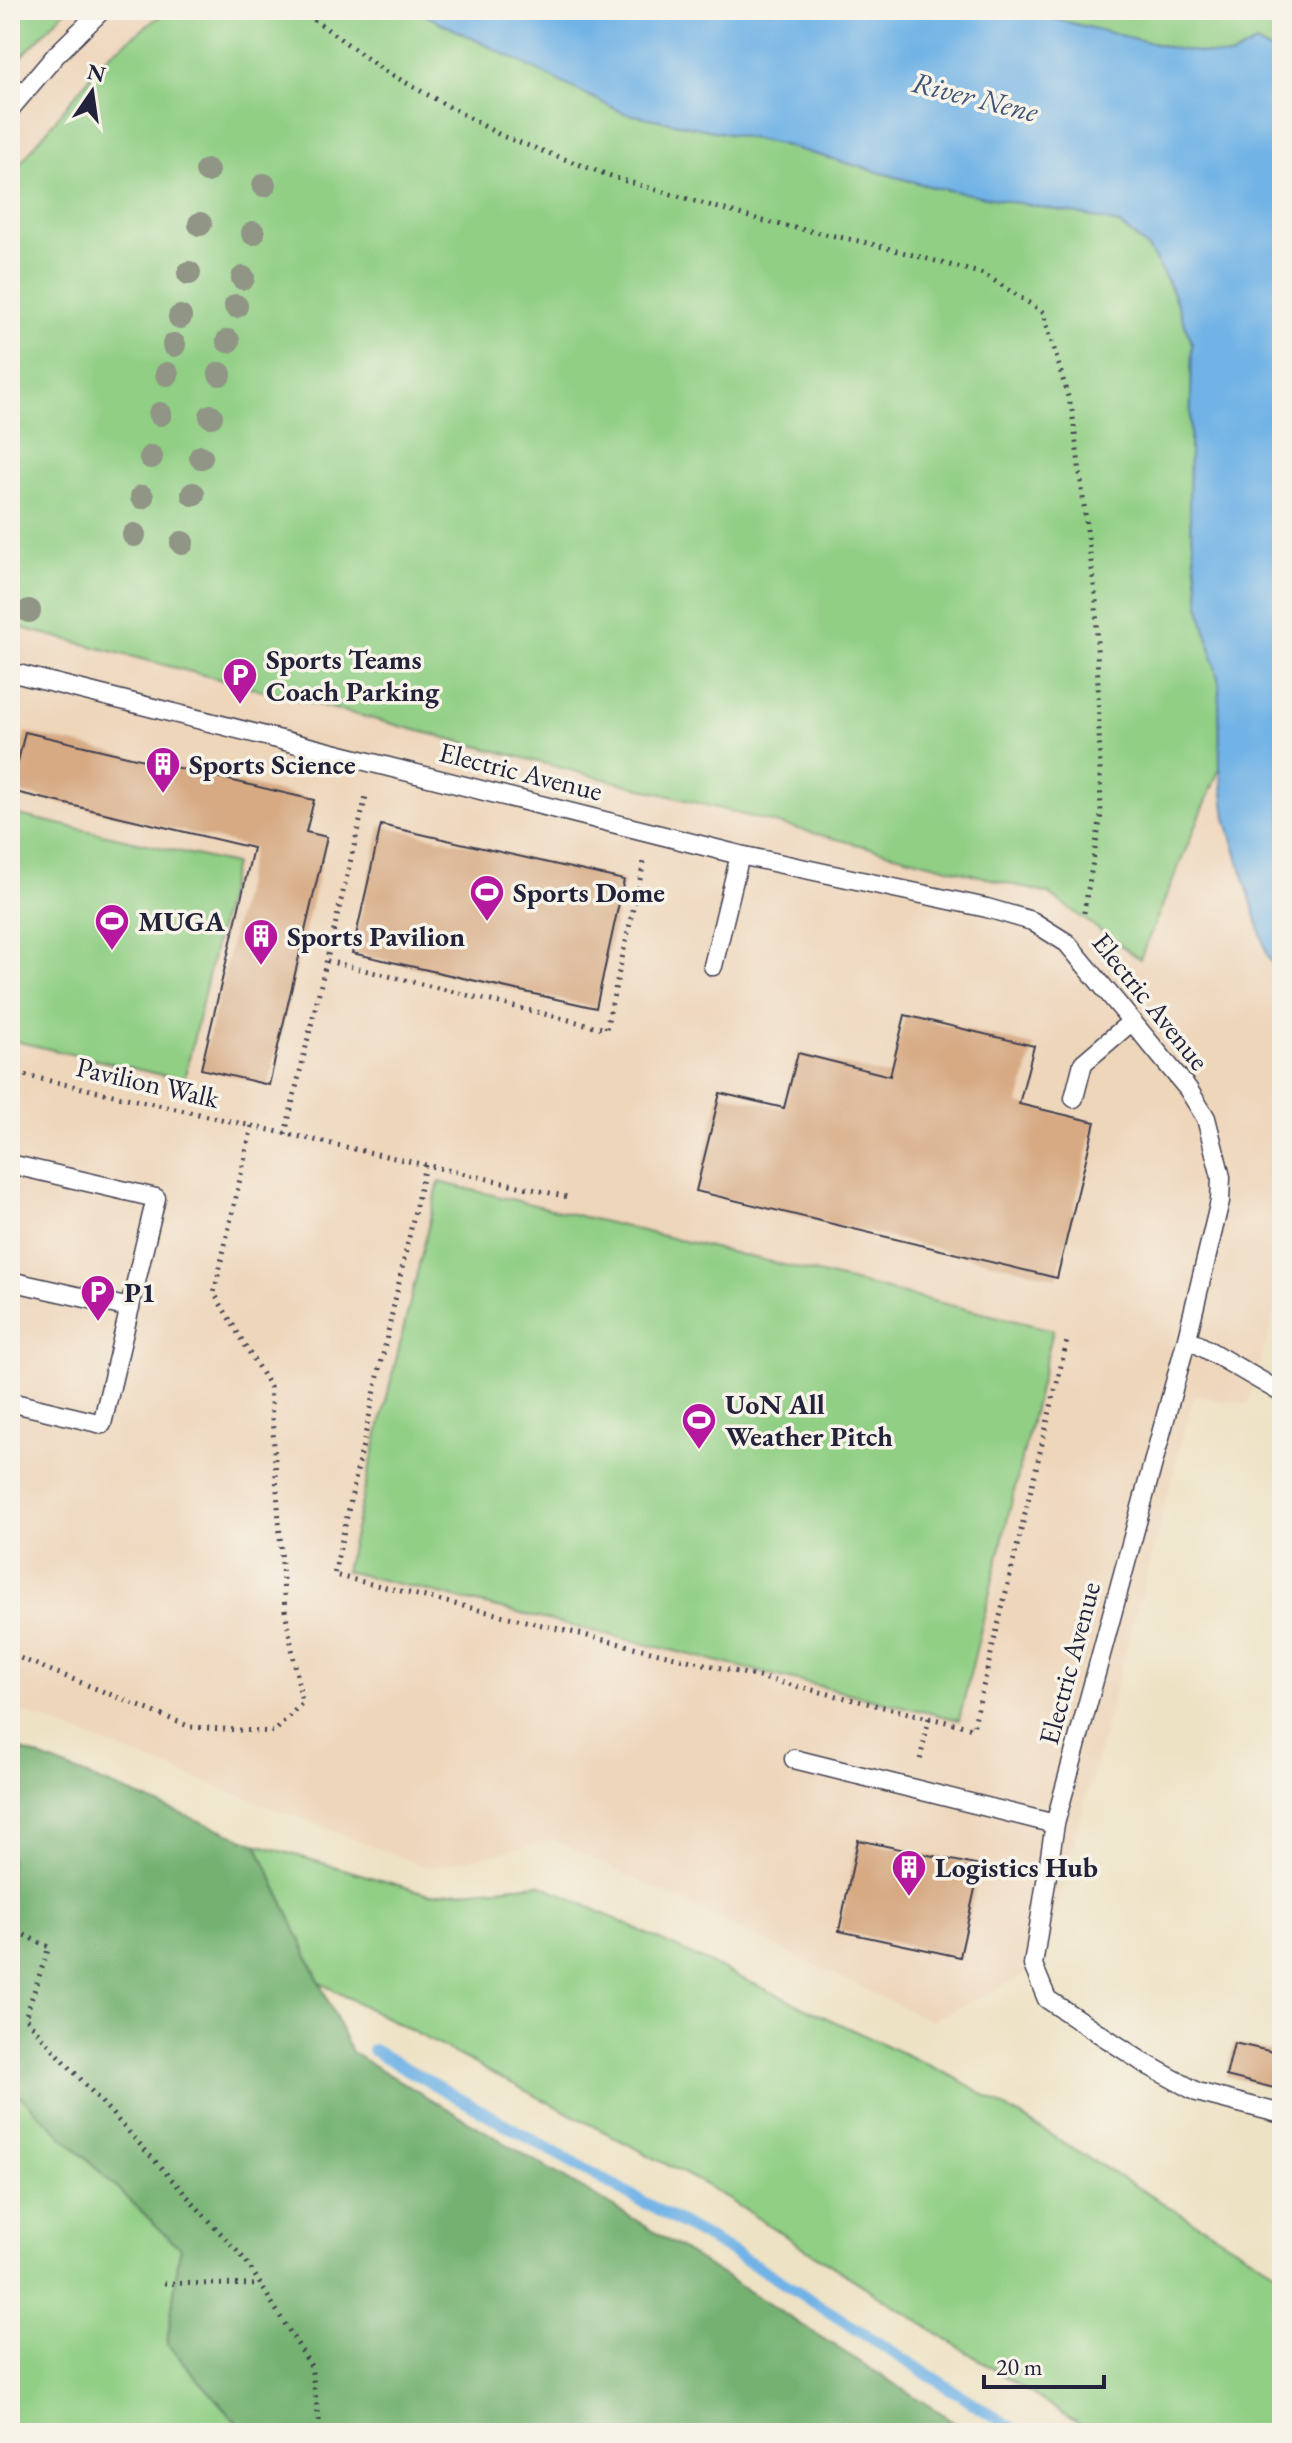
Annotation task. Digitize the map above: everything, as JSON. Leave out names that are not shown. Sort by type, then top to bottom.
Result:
[{"type":"lane","points":[[10,109],[56,55],[102,10]]},
{"type":"lane","name":"Electric Avenue","points":[[10,672],[740,855],[987,908],[1032,921],[1067,943],[1188,1089],[1206,1118],[1217,1153],[1220,1201],[1187,1338],[1055,1824],[1033,1965],[1047,1999],[1144,2063],[1197,2092],[1282,2114]]},
{"type":"lane","points":[[713,966],[740,855]]},
{"type":"lane","points":[[1074,1098],[1083,1063],[1131,1022]]},
{"type":"lane","points":[[10,1164],[156,1198],[102,1424],[10,1402]]},
{"type":"lane","points":[[10,1281],[130,1308]]},
{"type":"lane","points":[[1187,1338],[1282,1393]]},
{"type":"lane","points":[[794,1759],[1055,1824]]},
{"type":"path","points":[[301,10],[383,70],[502,136],[619,179],[752,218],[868,243],[984,274],[1043,312],[1072,410],[1096,601],[1101,815],[1085,914],[1067,943]]},
{"type":"path","points":[[285,1134],[374,762]]},
{"type":"path","points":[[327,961],[606,1029],[651,833]]},
{"type":"path","name":"Pavilion Walk","points":[[10,1072],[252,1126],[214,1293],[270,1387],[285,1610],[302,1703],[274,1732],[191,1727],[10,1654]]},
{"type":"path","points":[[252,1126],[568,1197]]},
{"type":"path","points":[[425,1165],[334,1575],[973,1728],[1067,1341]]},
{"type":"path","points":[[927,1726],[929,1718]]},
{"type":"path","points":[[10,1928],[49,1947],[25,2018],[246,2261],[311,2366],[321,2433]]},
{"type":"path","points":[[164,2283],[261,2285]]},
{"type":"shaded area","points":[[10,10],[415,10],[561,83],[1170,286],[1226,818],[1267,954],[1282,983],[1282,1289],[1248,1404],[1194,1396],[1041,1967],[931,2021],[554,1840],[429,1868],[10,1707]]},
{"type":"green space","points":[[10,10],[66,10],[10,69]]},
{"type":"green space","points":[[168,10],[415,10],[624,113],[779,144],[932,187],[1083,214],[1119,224],[1149,249],[1170,286],[1192,343],[1189,508],[1201,611],[1219,682],[1220,768],[1140,959],[1049,894],[10,625],[10,176],[106,57]]},
{"type":"green space","points":[[1018,10],[1282,10],[1282,57],[1256,43],[1230,57],[1176,49]]},
{"type":"green space","name":"MUGA","points":[[10,813],[234,864],[184,1080],[10,1040]]},
{"type":"green space","name":"UoN All Weather Pitch","points":[[439,1182],[1053,1330],[959,1720],[345,1571]]},
{"type":"green space","points":[[10,1745],[257,1844],[351,2052],[639,2222],[972,2433],[246,2433],[167,2344],[180,2248],[10,2086]]},
{"type":"green space","points":[[257,1844],[429,1894],[540,1884],[958,2079],[1282,2275],[1282,2433],[1093,2433],[706,2185],[320,1983]]},
{"type":"green space","points":[[10,2086],[180,2248],[167,2344],[246,2433],[10,2433]]},
{"type":"water","name":"River Nene","points":[[415,10],[1018,10],[1176,49],[1230,57],[1256,43],[1282,57],[1282,983],[1267,954],[1226,818],[1220,768],[1219,682],[1201,611],[1189,508],[1192,343],[1170,286],[1149,249],[1119,224],[932,187],[779,144],[624,113]]},
{"type":"building","points":[[25,732],[314,800],[306,832],[327,837],[269,1085],[201,1069],[253,848],[11,791]]},
{"type":"building","name":"Sports Dome","points":[[381,825],[624,880],[596,1008],[352,953]]},
{"type":"building","points":[[905,1015],[1034,1046],[1019,1104],[1095,1122],[1057,1278],[696,1191],[720,1093],[784,1108],[798,1053],[890,1076]]},
{"type":"building","name":"Logistics Hub","points":[[858,1840],[980,1866],[960,1957],[839,1931]]},
{"type":"building","points":[[1234,2043],[1282,2054],[1282,2090],[1226,2076]]},
{"type":"waterway","points":[[373,2050],[757,2266],[1020,2433]]},
{"type":"place","name":"Sports Teams Coach Parking","points":[[240,706]]},
{"type":"place","name":"Sports Science","points":[[163,795]]},
{"type":"place","name":"Sports Dome","points":[[487,923]]},
{"type":"place","name":"MUGA","points":[[112,952]]},
{"type":"place","name":"Sports Pavilion","points":[[261,967]]},
{"type":"place","name":"P1","points":[[98,1323]]},
{"type":"place","name":"UoN All Weather Pitch","points":[[699,1451]]},
{"type":"place","name":"Logistics Hub","points":[[909,1898]]}]
